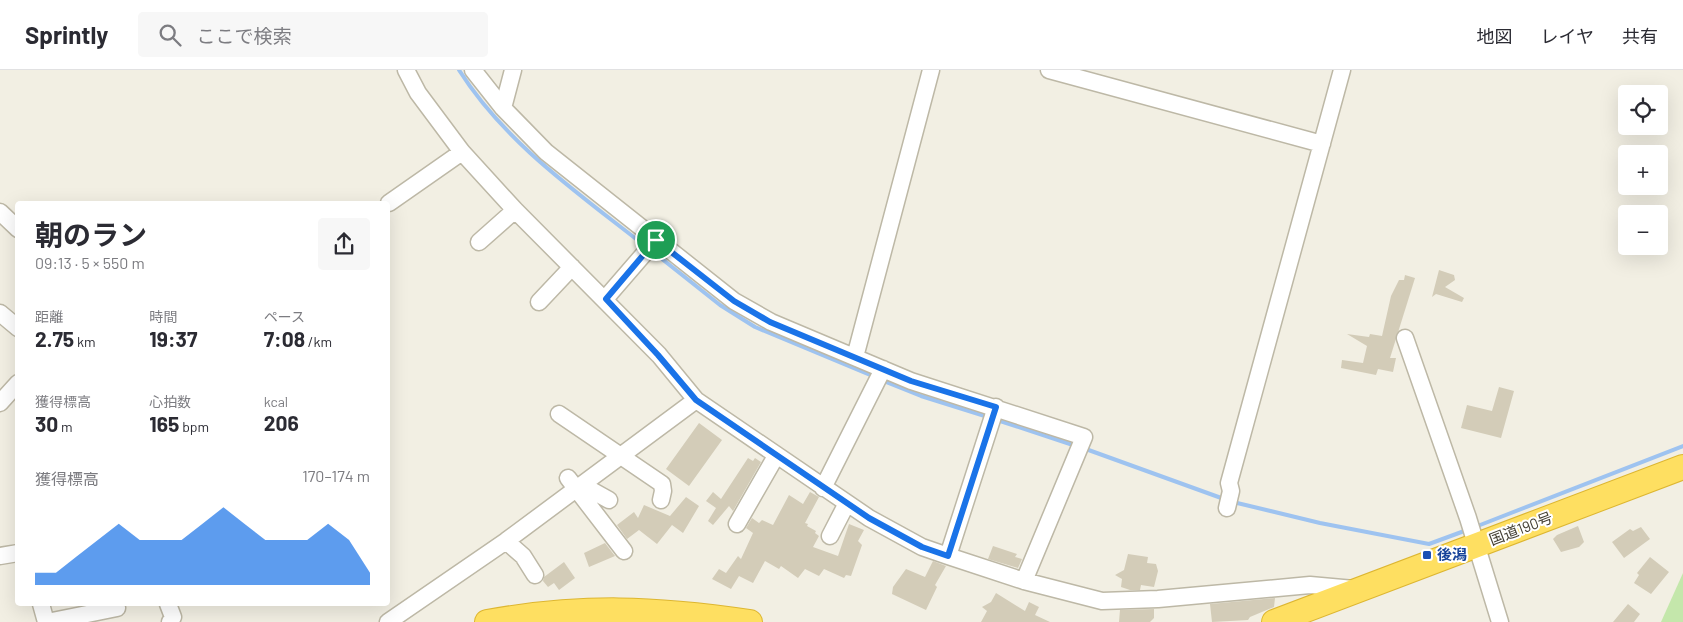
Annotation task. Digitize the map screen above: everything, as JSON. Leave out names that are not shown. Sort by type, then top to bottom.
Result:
[{"type":"highway","name":"国道190号","points":[[1274,622],[1683,467]]},
{"type":"highway","points":[[487,622],[539,613],[639,609],[683,612],[750,622]]},
{"type":"street","points":[[406,70],[418,93],[462,152],[515,210],[606,299],[658,355],[696,400],[846,504],[922,547],[1024,581],[1102,602],[1158,599],[1310,585],[1359,589]]},
{"type":"street","points":[[473,70],[503,108],[546,152],[734,301],[770,322],[882,369],[939,390],[1084,437],[1024,581]]},
{"type":"street","points":[[503,108],[513,70]]},
{"type":"street","points":[[855,357],[931,70]]},
{"type":"street","points":[[1049,70],[1322,144]]},
{"type":"street","points":[[1227,508],[1231,492],[1229,483],[1342,70]]},
{"type":"street","points":[[390,203],[462,152]]},
{"type":"street","points":[[479,242],[515,210]]},
{"type":"street","points":[[0,212],[15,227]]},
{"type":"street","points":[[606,299],[656,240]]},
{"type":"street","points":[[539,302],[572,267]]},
{"type":"street","points":[[0,313],[15,326]]},
{"type":"street","points":[[1405,338],[1500,622]]},
{"type":"street","points":[[823,488],[882,369]]},
{"type":"street","points":[[0,403],[15,386]]},
{"type":"street","points":[[388,622],[506,541],[575,484],[696,400]]},
{"type":"street","points":[[948,556],[996,407]]},
{"type":"street","points":[[559,414],[662,484],[661,500]]},
{"type":"street","points":[[738,524],[776,456]]},
{"type":"street","points":[[575,484],[609,500]]},
{"type":"street","points":[[575,484],[624,551]]},
{"type":"street","points":[[830,536],[846,504]]},
{"type":"street","points":[[506,541],[523,556],[535,575]]},
{"type":"street","points":[[0,556],[15,554]]},
{"type":"street","points":[[42,606],[46,622],[117,608]]},
{"type":"street","points":[[169,606],[173,617],[170,622]]},
{"type":"green space","points":[[1683,573],[1683,622],[1661,622]]},
{"type":"building","points":[[1439,270],[1454,275],[1455,280],[1445,287],[1464,298],[1462,302],[1436,294],[1432,297]]},
{"type":"building","points":[[1405,275],[1415,278],[1390,358],[1396,358],[1393,372],[1378,369],[1376,375],[1341,368],[1342,360],[1363,363],[1367,346],[1347,334],[1369,337],[1370,334],[1382,336],[1391,296],[1399,280],[1404,280]]},
{"type":"building","points":[[1499,387],[1514,391],[1501,438],[1461,428],[1467,405],[1492,411]]},
{"type":"building","points":[[699,423],[722,440],[689,486],[666,469]]},
{"type":"building","points":[[748,458],[753,461],[755,458],[761,462],[733,511],[729,506],[713,525],[708,521],[716,508],[706,501],[713,492],[721,499]]},
{"type":"building","points":[[810,492],[819,497],[805,523],[816,531],[815,533],[819,536],[813,547],[838,556],[849,524],[864,530],[858,541],[862,545],[851,576],[846,575],[844,578],[824,569],[819,576],[805,569],[798,578],[781,566],[779,569],[765,561],[753,583],[739,576],[731,589],[712,579],[719,569],[726,573],[738,556],[741,559],[753,533],[746,528],[752,518],[759,523],[762,520],[773,525],[789,495],[803,504]]},
{"type":"building","points":[[686,497],[699,506],[683,533],[672,525],[657,544],[639,530],[627,539],[617,525],[634,512],[638,518],[644,505],[670,516]]},
{"type":"building","points":[[1578,526],[1584,542],[1579,547],[1561,552],[1553,539],[1557,535]]},
{"type":"building","points":[[1641,527],[1650,539],[1624,558],[1612,542],[1630,529],[1633,531]]},
{"type":"building","points":[[605,543],[615,556],[589,567],[584,553]]},
{"type":"building","points":[[993,546],[1017,554],[1015,557],[1022,559],[1018,568],[988,559]]},
{"type":"building","points":[[1128,554],[1148,557],[1147,563],[1156,564],[1158,571],[1154,587],[1141,585],[1140,590],[1130,590],[1121,587],[1122,579],[1115,575],[1124,570]]},
{"type":"building","points":[[1650,557],[1669,572],[1651,594],[1634,583],[1639,575],[1637,573]]},
{"type":"building","points":[[933,561],[946,566],[935,585],[937,587],[926,610],[892,594],[893,587],[906,569],[925,577]]},
{"type":"building","points":[[564,562],[575,578],[559,590],[554,583],[548,587],[543,581],[544,577]]},
{"type":"building","points":[[996,593],[1025,611],[1029,602],[1039,607],[1035,615],[1050,622],[981,622],[987,611],[982,607],[991,602]]},
{"type":"building","points":[[1275,598],[1274,607],[1250,617],[1248,620],[1212,622],[1210,604]]},
{"type":"building","points":[[1628,604],[1640,614],[1634,622],[1613,622]]},
{"type":"building","points":[[1154,609],[1154,618],[1150,622],[1119,622],[1120,610]]},
{"type":"waterway","points":[[459,70],[477,96],[520,144],[544,166],[645,246]]},
{"type":"waterway","points":[[652,251],[720,305],[755,327],[875,377]]},
{"type":"waterway","points":[[881,380],[921,396],[988,417]]},
{"type":"waterway","points":[[997,420],[1076,446]]},
{"type":"waterway","points":[[1475,527],[1683,446]]},
{"type":"waterway","points":[[1083,448],[1224,499]]},
{"type":"waterway","points":[[1233,502],[1320,523],[1429,544],[1467,530]]},
{"type":"place","name":"後潟","points":[[1427,555]]},
{"type":"route","points":[[656,240],[734,301],[770,322],[911,381],[996,407],[948,556],[922,547],[846,504],[696,400],[658,355],[606,299],[656,240]]}]
